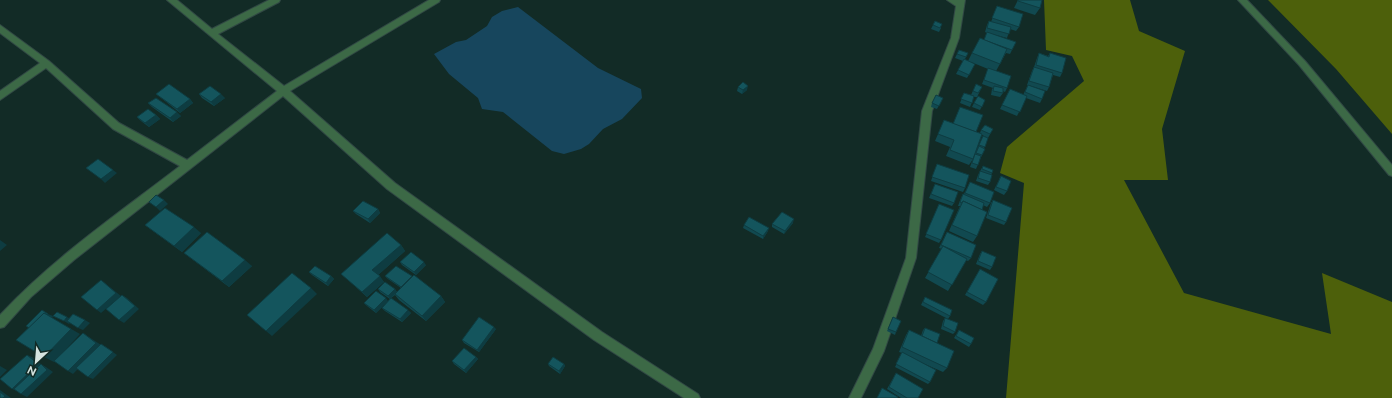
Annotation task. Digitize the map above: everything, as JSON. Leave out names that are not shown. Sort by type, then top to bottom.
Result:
[{"type":"street","points":[[212,33],[276,0]]},
{"type":"street","points":[[0,323],[27,294],[70,257],[283,91],[436,0]]},
{"type":"street","points":[[855,398],[878,351],[911,258],[927,111],[955,38],[961,2],[951,0]]},
{"type":"street","points":[[1242,0],[1302,64],[1392,172]]},
{"type":"street","points":[[175,1],[283,91],[391,186],[598,336],[694,398]]},
{"type":"street","points":[[0,28],[46,64],[116,126],[188,166]]},
{"type":"street","points":[[0,96],[46,64]]},
{"type":"green space","points":[[1044,0],[1130,0],[1139,31],[1185,51],[1162,129],[1168,180],[1124,180],[1184,293],[1331,334],[1322,273],[1392,302],[1392,398],[1006,398],[1024,183],[1000,173],[1007,147],[1084,81],[1072,56],[1046,50]]},
{"type":"green space","points":[[1268,0],[1392,0],[1392,134],[1336,69]]},
{"type":"water","points":[[518,7],[598,68],[641,89],[642,98],[622,119],[603,129],[589,144],[581,149],[564,154],[552,151],[503,112],[482,109],[478,98],[449,74],[434,54],[456,42],[466,40],[487,26],[492,17],[502,11]]},
{"type":"building","points":[[1018,0],[1042,0],[1040,8]]},
{"type":"building","points":[[997,6],[1023,14],[1019,27],[992,18]]},
{"type":"building","points":[[935,21],[942,24],[940,28],[933,25]]},
{"type":"building","points":[[989,21],[1011,27],[1009,34],[987,28]]},
{"type":"building","points":[[987,32],[1016,42],[1012,50],[984,40]]},
{"type":"building","points":[[980,38],[1007,49],[1000,64],[972,53]]},
{"type":"building","points":[[959,50],[968,53],[966,57],[957,54]]},
{"type":"building","points":[[1039,53],[1049,57],[1050,53],[1066,58],[1062,73],[1036,65]]},
{"type":"building","points":[[964,59],[975,64],[969,75],[958,70]]},
{"type":"building","points":[[1034,67],[1053,73],[1049,87],[1029,81]]},
{"type":"building","points":[[988,68],[1011,76],[1007,88],[984,80]]},
{"type":"building","points":[[743,82],[748,86],[743,90],[738,87]]},
{"type":"building","points":[[169,84],[190,99],[177,109],[156,94]]},
{"type":"building","points":[[976,84],[982,87],[978,93],[973,91]]},
{"type":"building","points":[[1028,85],[1045,91],[1042,99],[1025,92]]},
{"type":"building","points":[[210,86],[221,94],[211,102],[199,94]]},
{"type":"building","points":[[994,86],[1003,88],[1003,93],[993,91]]},
{"type":"building","points":[[1010,89],[1027,96],[1020,112],[1002,105]]},
{"type":"building","points":[[964,93],[974,96],[972,103],[961,99]]},
{"type":"building","points":[[936,95],[943,98],[939,106],[932,103]]},
{"type":"building","points":[[978,96],[985,100],[982,107],[974,103]]},
{"type":"building","points":[[156,98],[177,112],[170,118],[148,103]]},
{"type":"building","points":[[960,107],[983,115],[976,132],[953,124]]},
{"type":"building","points":[[148,109],[156,115],[145,123],[137,117]]},
{"type":"building","points":[[944,120],[982,134],[973,159],[950,150],[954,140],[938,134]]},
{"type":"building","points":[[985,125],[993,129],[990,134],[981,130]]},
{"type":"building","points":[[983,136],[988,138],[985,147],[979,145]]},
{"type":"building","points":[[979,146],[985,149],[982,155],[976,153]]},
{"type":"building","points":[[975,154],[981,156],[978,165],[972,163]]},
{"type":"building","points":[[98,159],[113,170],[101,179],[86,168]]},
{"type":"building","points":[[937,164],[969,175],[965,188],[932,177]]},
{"type":"building","points":[[983,166],[993,170],[992,173],[982,169]]},
{"type":"building","points":[[980,171],[992,175],[990,182],[978,178]]},
{"type":"building","points":[[1001,176],[1011,181],[1007,191],[996,187]]},
{"type":"building","points":[[970,182],[994,192],[990,203],[965,193]]},
{"type":"building","points":[[935,184],[958,192],[954,203],[931,194]]},
{"type":"building","points":[[963,194],[984,203],[982,210],[963,201],[962,203],[960,202]]},
{"type":"building","points":[[156,195],[164,200],[156,207],[149,202]]},
{"type":"building","points":[[993,200],[1012,208],[1006,222],[988,215]]},
{"type":"building","points":[[363,201],[378,209],[368,219],[353,211]]},
{"type":"building","points":[[963,201],[987,212],[977,236],[952,225]]},
{"type":"building","points":[[939,204],[954,210],[941,240],[926,234]]},
{"type":"building","points":[[165,208],[194,227],[174,246],[145,225]]},
{"type":"building","points":[[782,212],[794,219],[785,231],[772,224]]},
{"type":"building","points":[[749,217],[769,228],[763,236],[744,225]]},
{"type":"building","points":[[207,232],[245,260],[222,281],[184,253]]},
{"type":"building","points":[[947,232],[976,245],[971,258],[941,245]]},
{"type":"building","points":[[387,233],[401,245],[372,270],[380,276],[362,292],[341,274]]},
{"type":"building","points":[[943,246],[967,259],[952,285],[928,272]]},
{"type":"building","points":[[982,251],[996,257],[992,267],[978,261]]},
{"type":"building","points":[[411,252],[424,262],[414,272],[400,262]]},
{"type":"building","points":[[315,266],[331,276],[326,283],[309,272]]},
{"type":"building","points":[[396,266],[412,276],[401,287],[385,276]]},
{"type":"building","points":[[980,269],[998,279],[986,302],[967,292]]},
{"type":"building","points":[[292,273],[311,288],[266,331],[247,315]]},
{"type":"building","points":[[414,275],[441,296],[422,316],[395,294]]},
{"type":"building","points":[[101,280],[116,293],[97,310],[81,297]]},
{"type":"building","points":[[385,282],[395,289],[388,296],[378,289]]},
{"type":"building","points":[[376,291],[386,298],[374,310],[364,303]]},
{"type":"building","points":[[122,295],[135,306],[119,320],[106,309]]},
{"type":"building","points":[[925,297],[952,310],[950,316],[923,302]]},
{"type":"building","points":[[391,298],[408,310],[400,319],[382,308]]},
{"type":"building","points":[[42,310],[48,314],[47,315],[44,313],[29,328],[26,326]]},
{"type":"building","points":[[57,312],[67,317],[64,321],[53,316]]},
{"type":"building","points":[[44,313],[71,329],[44,357],[16,340]]},
{"type":"building","points":[[73,314],[85,320],[78,328],[67,321]]},
{"type":"building","points":[[479,317],[494,327],[477,350],[462,340]]},
{"type":"building","points":[[893,317],[901,321],[896,332],[888,329]]},
{"type":"building","points":[[945,318],[958,323],[955,332],[943,326]]},
{"type":"building","points":[[925,328],[940,334],[937,343],[922,336]]},
{"type":"building","points":[[909,330],[954,351],[947,368],[902,347]]},
{"type":"building","points":[[959,330],[974,338],[971,344],[956,336]]},
{"type":"building","points":[[83,333],[96,343],[68,371],[54,361]]},
{"type":"building","points":[[101,344],[113,352],[88,377],[76,368]]},
{"type":"building","points":[[464,348],[476,357],[464,370],[452,361]]},
{"type":"building","points":[[902,352],[936,370],[930,382],[896,364]]},
{"type":"building","points":[[27,355],[38,364],[12,389],[0,379]]},
{"type":"building","points":[[553,357],[564,364],[559,371],[548,364]]},
{"type":"building","points":[[41,364],[47,370],[21,394],[14,389]]},
{"type":"building","points":[[896,373],[923,389],[918,398],[907,398],[889,387]]},
{"type":"building","points":[[882,388],[898,397],[877,398]]},
{"type":"building","points":[[0,392],[5,396],[3,398],[0,398]]}]
